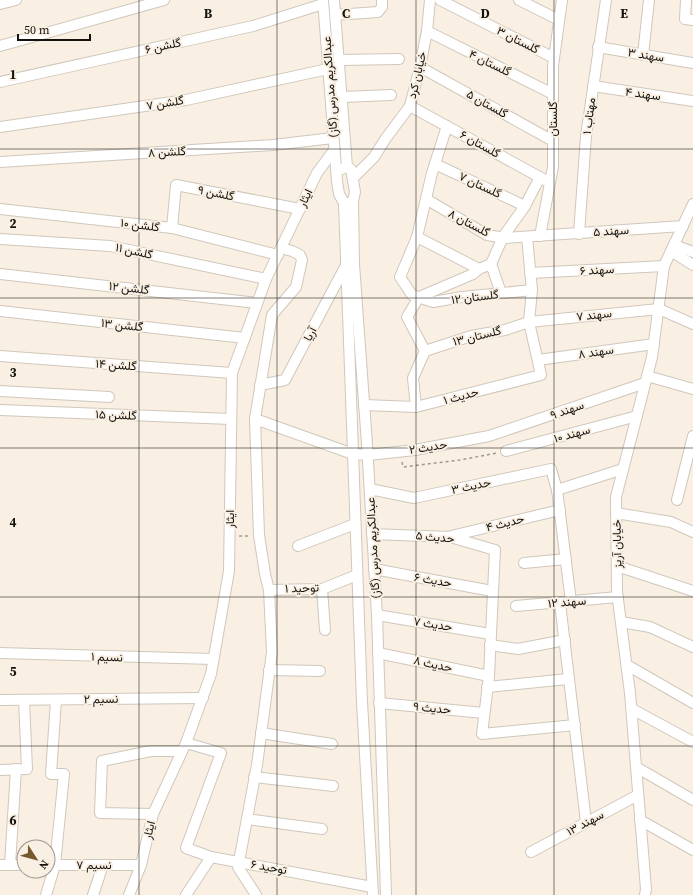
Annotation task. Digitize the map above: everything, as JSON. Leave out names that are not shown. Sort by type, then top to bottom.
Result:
[{"type":"street","points":[[0,4],[16,0]]},
{"type":"street","points":[[0,46],[164,0]]},
{"type":"street","name":"عبدالکریم مدرس (گاز)","points":[[334,0],[347,167]]},
{"type":"street","name":"خیابان کرد","points":[[354,178],[374,157],[410,106],[420,67],[430,0]]},
{"type":"street","name":"گلستان ۳","points":[[440,0],[554,58]]},
{"type":"street","points":[[519,0],[559,20]]},
{"type":"street","name":"گلستان","points":[[540,236],[553,167],[554,58],[562,0]]},
{"type":"street","name":"مهتاب ۱","points":[[579,234],[586,136],[606,0]]},
{"type":"street","points":[[644,55],[649,0]]},
{"type":"street","points":[[686,0],[685,19],[693,20]]},
{"type":"street","name":"عبدالکریم مدرس (گاز)","points":[[323,2],[333,138],[339,194],[349,202],[368,454],[377,615],[386,895]]},
{"type":"street","name":"گلشن ۶","points":[[0,82],[253,26],[323,2]]},
{"type":"street","points":[[335,15],[378,12],[382,4]]},
{"type":"street","name":"گلستان ۴","points":[[426,31],[553,94]]},
{"type":"street","name":"سهند ۳","points":[[598,47],[693,63]]},
{"type":"street","points":[[339,60],[399,59]]},
{"type":"street","name":"گلستان ۵","points":[[420,67],[553,141]]},
{"type":"street","name":"گلشن ۷","points":[[0,127],[186,100],[328,69]]},
{"type":"street","name":"سهند ۴","points":[[593,86],[693,101]]},
{"type":"street","points":[[342,97],[391,95]]},
{"type":"street","name":"گلستان ۶","points":[[410,106],[550,183]]},
{"type":"street","points":[[419,297],[412,295],[400,277],[417,237],[435,164],[447,126]]},
{"type":"street","name":"گلشن ۸","points":[[0,162],[273,146],[333,138]]},
{"type":"street","name":"ایثار","points":[[129,895],[140,865],[153,814],[184,747],[203,698],[213,660],[229,570],[232,373],[266,278],[318,173],[334,150]]},
{"type":"street","name":"گلستان ۷","points":[[435,164],[525,206]]},
{"type":"street","points":[[337,173],[339,170],[347,167],[351,169],[354,178],[355,192],[349,202]]},
{"type":"street","points":[[416,407],[413,378],[425,351],[407,317],[419,297],[473,274],[479,269],[490,264],[503,238],[525,206],[540,177]]},
{"type":"street","name":"گلشن ۹","points":[[172,228],[176,185],[300,209]]},
{"type":"street","name":"گلستان ۸","points":[[426,199],[487,235],[503,238],[540,236]]},
{"type":"street","name":"عبدالکریم مدرس (گاز)","points":[[349,202],[346,265],[362,702],[372,891]]},
{"type":"street","name":"گلشن ۱۰","points":[[0,209],[172,228],[279,252],[292,251],[300,255],[302,260],[296,287],[272,315],[255,419],[259,535],[264,574],[269,590],[272,652],[261,734],[239,862]]},
{"type":"street","name":"خیابان آریز","points":[[645,895],[646,889],[632,709],[618,597],[616,497],[654,344],[664,266],[692,210]]},
{"type":"street","name":"سهند ۵","points":[[540,236],[683,226]]},
{"type":"street","points":[[417,237],[479,269]]},
{"type":"street","points":[[527,237],[532,290],[529,322],[538,360]]},
{"type":"street","name":"گلشن ۱۱","points":[[0,239],[110,246],[266,278]]},
{"type":"street","points":[[673,248],[693,252]]},
{"type":"street","points":[[673,248],[693,265]]},
{"type":"street","points":[[490,264],[501,293]]},
{"type":"street","name":"آریا","points":[[260,385],[285,380],[346,265]]},
{"type":"street","name":"سهند ۶","points":[[530,273],[664,266]]},
{"type":"street","name":"گلشن ۱۲","points":[[0,274],[257,303]]},
{"type":"street","name":"گلستان ۱۲","points":[[419,297],[433,302],[462,297],[532,290]]},
{"type":"street","points":[[658,309],[693,324]]},
{"type":"street","name":"سهند ۷","points":[[529,322],[658,309]]},
{"type":"street","name":"گلشن ۱۳","points":[[0,311],[245,338]]},
{"type":"street","name":"گلستان ۱۳","points":[[425,351],[471,336],[506,330],[529,322]]},
{"type":"street","name":"سهند ۸","points":[[538,360],[654,344]]},
{"type":"street","name":"گلشن ۱۴","points":[[0,356],[232,373]]},
{"type":"street","name":"حدیث ۱","points":[[364,405],[416,407],[541,375],[538,360]]},
{"type":"street","points":[[646,380],[693,388]]},
{"type":"street","name":"سهند ۹","points":[[489,436],[646,380]]},
{"type":"street","points":[[0,391],[109,397]]},
{"type":"street","name":"گلشن ۱۵","points":[[0,410],[231,419]]},
{"type":"street","name":"سهند ۱۰","points":[[506,451],[636,416]]},
{"type":"street","name":"حدیث ۲","points":[[255,419],[353,454],[400,452],[489,436]]},
{"type":"street","points":[[677,500],[693,436]]},
{"type":"street","name":"حدیث ۳","points":[[370,489],[414,498],[551,469],[557,490]]},
{"type":"street","points":[[571,602],[557,490],[623,469]]},
{"type":"street","name":"حدیث ۴","points":[[450,537],[560,510]]},
{"type":"street","points":[[616,513],[672,522],[693,532]]},
{"type":"street","points":[[298,546],[355,524]]},
{"type":"street","name":"حدیث ۵","points":[[372,534],[450,537],[495,550],[492,591]]},
{"type":"street","points":[[524,563],[566,559]]},
{"type":"street","points":[[617,566],[693,591]]},
{"type":"street","name":"حدیث ۶","points":[[374,569],[492,591]]},
{"type":"street","name":"توحید ۱","points":[[269,590],[322,588],[357,575]]},
{"type":"street","points":[[322,588],[325,630]]},
{"type":"street","points":[[492,591],[489,676],[482,734],[575,724]]},
{"type":"street","name":"سهند ۱۲","points":[[516,606],[618,597]]},
{"type":"street","points":[[560,602],[586,822]]},
{"type":"street","name":"حدیث ۷","points":[[377,615],[490,634]]},
{"type":"street","points":[[621,622],[650,627],[693,647]]},
{"type":"street","points":[[490,645],[518,649],[565,640]]},
{"type":"street","name":"حدیث ۸","points":[[378,652],[489,676]]},
{"type":"street","name":"نسیم ۱","points":[[0,653],[213,660]]},
{"type":"street","points":[[627,665],[693,702]]},
{"type":"street","points":[[269,670],[320,671]]},
{"type":"street","points":[[488,687],[568,679]]},
{"type":"street","name":"نسیم ۲","points":[[0,700],[203,698]]},
{"type":"street","points":[[0,770],[27,769],[24,700]]},
{"type":"street","points":[[55,839],[64,774],[50,774],[56,700]]},
{"type":"street","name":"حدیث ۹","points":[[379,703],[484,713]]},
{"type":"street","points":[[632,709],[693,742]]},
{"type":"street","points":[[261,734],[332,744]]},
{"type":"street","points":[[153,814],[100,813],[102,761],[151,751],[184,747]]},
{"type":"street","name":"توحید ۶","points":[[184,747],[221,753],[186,848],[211,857],[372,891]]},
{"type":"street","points":[[636,767],[693,800]]},
{"type":"street","points":[[16,769],[5,865],[16,865]]},
{"type":"street","points":[[254,777],[333,786]]},
{"type":"street","name":"سهند ۱۳","points":[[531,852],[638,795]]},
{"type":"street","points":[[247,819],[322,829]]},
{"type":"street","points":[[640,820],[693,850]]},
{"type":"street","points":[[186,895],[211,857]]},
{"type":"street","points":[[239,862],[238,867],[256,895]]},
{"type":"street","name":"نسیم ۷","points":[[56,865],[140,865]]},
{"type":"street","points":[[93,895],[103,865]]},
{"type":"street","points":[[46,895],[49,879]]},
{"type":"path","points":[[400,452],[403,467],[460,460],[506,451]]},
{"type":"path","points":[[229,537],[259,535]]}]
